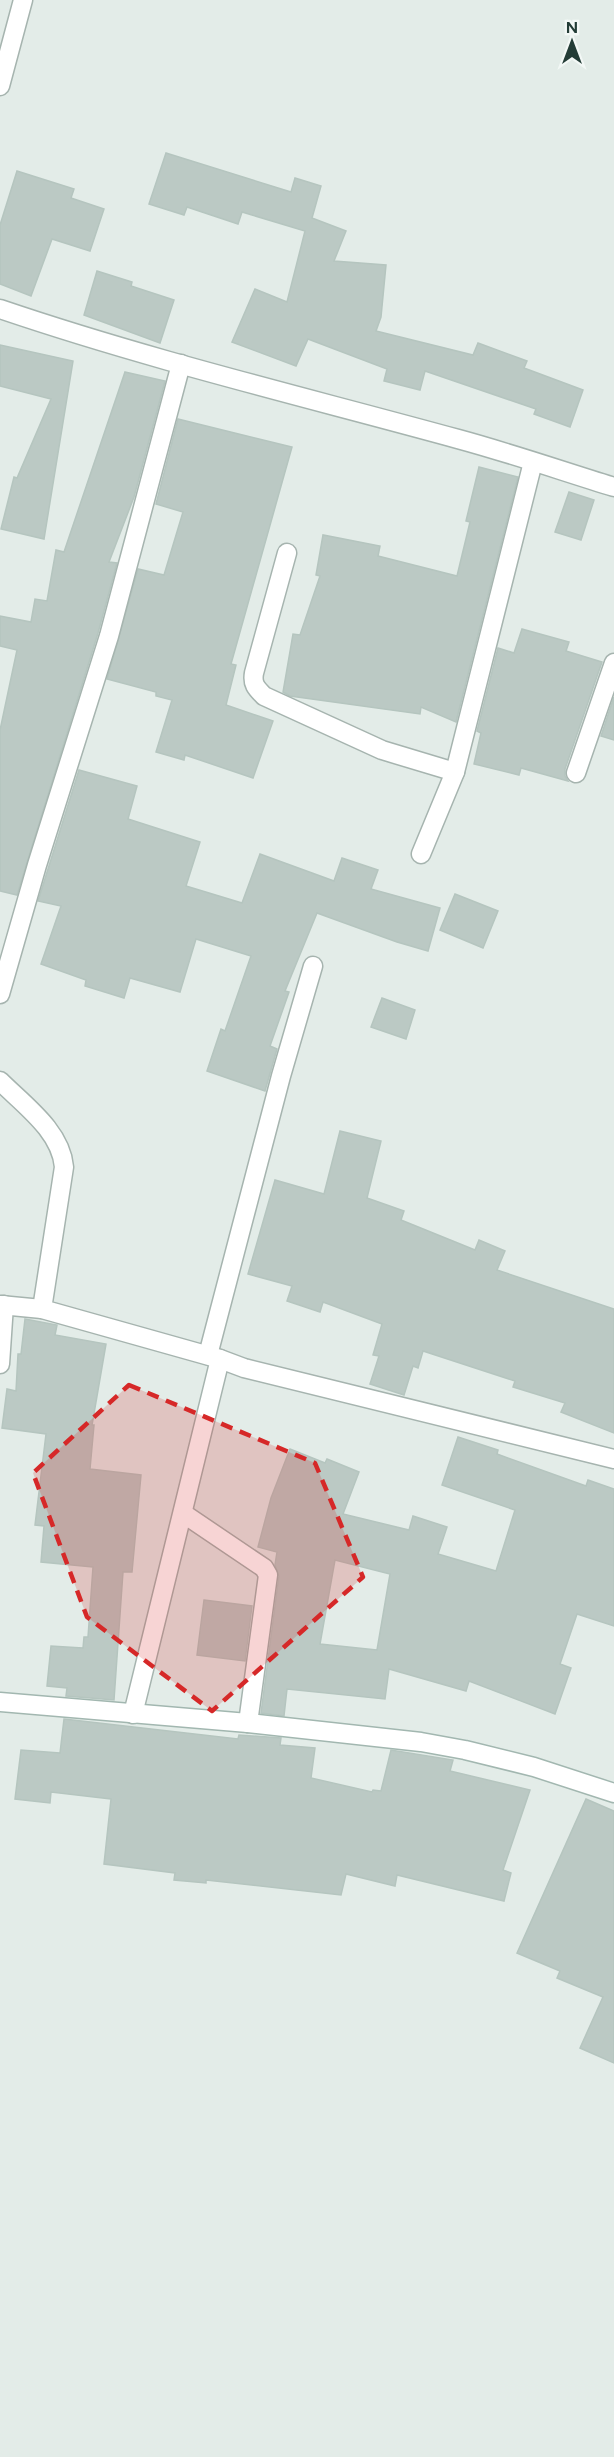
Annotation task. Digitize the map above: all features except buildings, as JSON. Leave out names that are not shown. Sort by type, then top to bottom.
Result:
[{"type":"street","points":[[0,86],[23,0]]},
{"type":"street","points":[[0,309],[181,364],[462,440],[614,487]]},
{"type":"street","points":[[1,989],[109,636],[181,364]]},
{"type":"street","points":[[421,854],[455,772],[533,462]]},
{"type":"street","points":[[287,553],[254,673],[253,681],[256,689],[264,696],[382,750],[455,772]]},
{"type":"street","points":[[576,773],[614,663]]},
{"type":"street","points":[[133,1713],[184,1514],[214,1357],[281,1076],[314,966]]},
{"type":"street","points":[[0,1082],[49,1131],[61,1148],[63,1157],[42,1309]]},
{"type":"street","points":[[0,1364],[2,1305],[42,1309],[214,1357],[244,1368],[614,1459]]},
{"type":"street","points":[[184,1514],[264,1568],[268,1575],[248,1723]]},
{"type":"street","points":[[0,1702],[248,1723],[421,1742],[465,1749],[534,1767],[614,1793]]},
{"type":"highlighted area","points":[[129,1385],[315,1463],[363,1577],[212,1711],[87,1617],[33,1473]]}]
